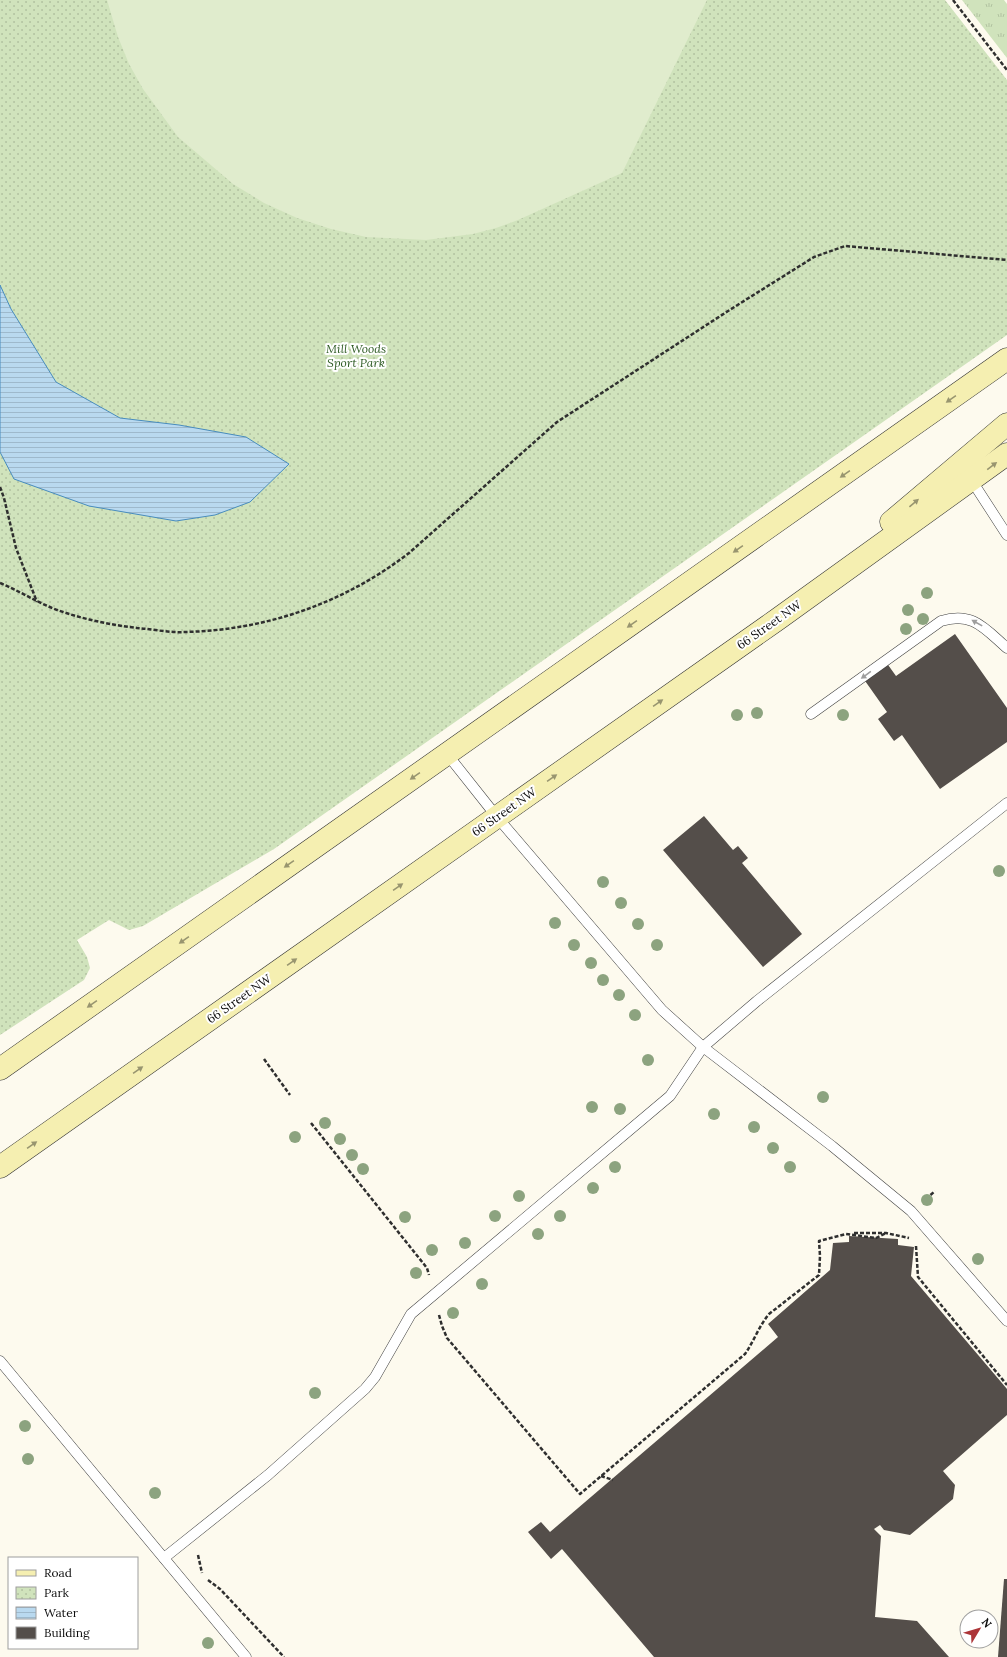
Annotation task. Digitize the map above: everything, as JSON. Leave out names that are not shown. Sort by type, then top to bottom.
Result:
[{"type":"main road","points":[[0,1069],[1007,359]]},
{"type":"main road","points":[[778,619],[1007,424]]},
{"type":"main road","name":"66 Street NW","points":[[0,1167],[778,619],[972,481],[1007,454]]},
{"type":"lane","points":[[972,481],[1007,535]]},
{"type":"lane","points":[[812,714],[941,621],[953,617],[968,619],[981,624],[1007,648]]},
{"type":"lane","points":[[447,754],[497,817],[662,1010],[704,1047],[832,1146],[901,1202],[1007,1321]]},
{"type":"lane","points":[[164,1558],[268,1475],[365,1389],[375,1377],[411,1314],[670,1096],[704,1047],[757,1001],[1007,803]]},
{"type":"lane","points":[[0,1361],[246,1657]]},
{"type":"path","points":[[953,0],[1007,70]]},
{"type":"path","points":[[0,583],[38,603],[90,620],[116,625],[183,632],[237,628],[292,614],[320,605],[363,585],[403,558],[557,422],[708,323],[814,257],[845,246],[871,247],[1007,260]]},
{"type":"path","points":[[0,487],[16,548],[38,603]]},
{"type":"path","points":[[264,1059],[290,1095]]},
{"type":"path","points":[[311,1123],[426,1268],[430,1277]]},
{"type":"path","points":[[924,1200],[935,1191]]},
{"type":"path","points":[[433,1316],[439,1312],[442,1326],[447,1338],[580,1494],[745,1354],[759,1333],[762,1322],[769,1314],[819,1275],[819,1241],[846,1234],[876,1238],[886,1232],[910,1239],[916,1247],[918,1277],[1007,1385]]},
{"type":"path","points":[[601,1476],[613,1480]]},
{"type":"path","points":[[198,1550],[203,1575],[220,1589],[284,1657]]},
{"type":"green space","name":"Mill Woods Sport Park","points":[[0,0],[945,0],[1007,80],[1007,335],[274,849],[143,926],[129,930],[109,920],[77,940],[87,957],[90,968],[84,980],[0,1035]]},
{"type":"green space","points":[[107,0],[707,0],[622,173],[518,220],[496,228],[473,234],[426,240],[366,237],[331,229],[297,218],[264,203],[233,184],[178,137],[143,89],[129,64],[118,37]]},
{"type":"green space","points":[[962,0],[1004,0],[1007,4],[1007,58]]},
{"type":"water","points":[[0,285],[11,309],[56,382],[120,418],[179,425],[246,437],[289,464],[250,502],[215,515],[176,521],[89,506],[14,479],[0,452]]},
{"type":"building","points":[[955,634],[1007,708],[1007,742],[940,789],[902,735],[894,741],[878,719],[887,712],[863,678],[886,662],[896,676]]},
{"type":"building","points":[[704,816],[733,850],[738,846],[748,858],[742,863],[802,934],[763,967],[663,850]]},
{"type":"building","points":[[849,1236],[898,1239],[898,1245],[914,1247],[911,1276],[1007,1389],[1007,1415],[943,1471],[955,1485],[953,1499],[910,1535],[884,1530],[880,1525],[874,1529],[881,1536],[875,1617],[917,1621],[949,1657],[654,1657],[562,1549],[551,1559],[528,1532],[541,1522],[550,1532],[778,1337],[768,1324],[830,1270],[833,1243],[849,1242]]},
{"type":"building","points":[[1004,1579],[1007,1579],[1007,1657],[998,1657]]}]
